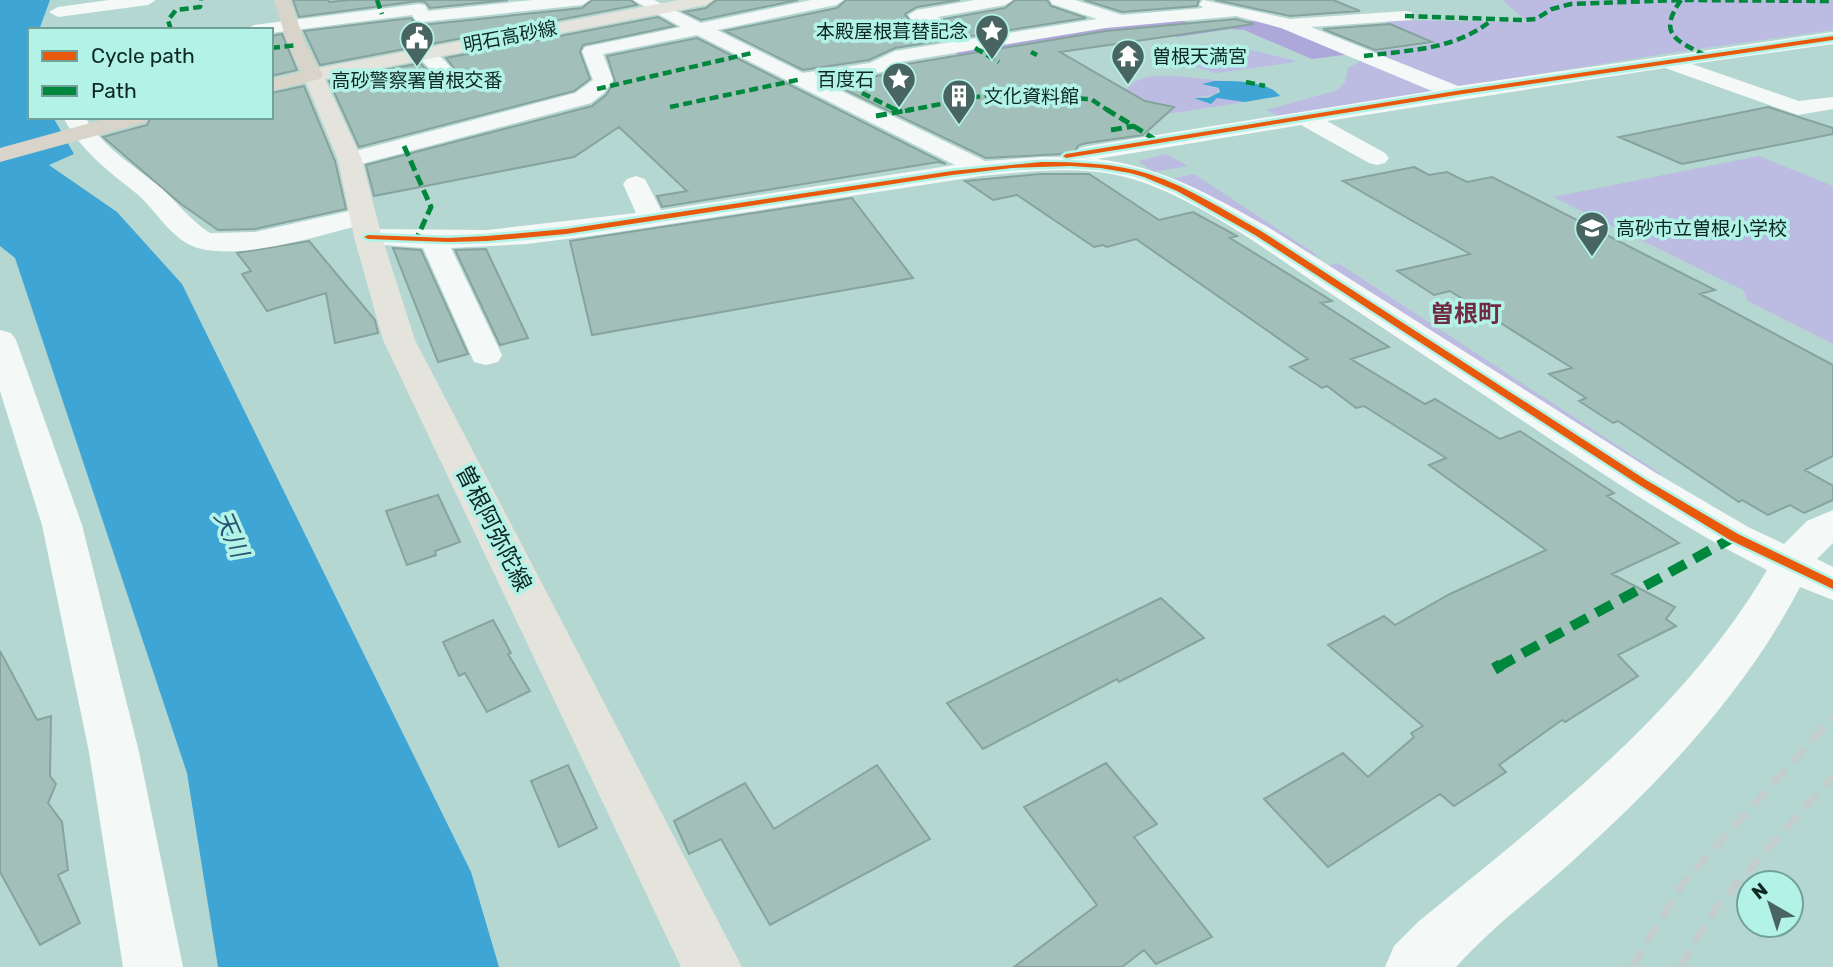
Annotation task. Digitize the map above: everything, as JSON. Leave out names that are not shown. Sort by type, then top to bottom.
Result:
[{"type":"highway","points":[[273,85],[313,75],[303,58],[282,0]]},
{"type":"highway","points":[[0,155],[82,125],[124,119]]},
{"type":"main road","name":"明石高砂線","points":[[313,75],[563,26],[650,4],[706,0]]},
{"type":"main road","name":"曽根阿弥陀線","points":[[313,75],[350,160],[365,227],[399,340],[712,967]]},
{"type":"street","points":[[52,28],[60,6],[148,0]]},
{"type":"street","points":[[422,17],[582,0]]},
{"type":"street","points":[[592,51],[836,0]]},
{"type":"street","points":[[934,22],[917,15],[1005,0]]},
{"type":"street","points":[[1058,0],[1122,21]]},
{"type":"street","points":[[1193,0],[1287,24],[1456,93]]},
{"type":"street","points":[[1337,1],[1372,18]]},
{"type":"street","points":[[650,4],[993,167]]},
{"type":"street","points":[[266,28],[419,9],[424,25],[451,47]]},
{"type":"street","points":[[803,79],[875,68],[895,57],[1122,21],[1178,13],[1233,12]]},
{"type":"street","points":[[1287,24],[1405,16]]},
{"type":"street","points":[[350,160],[583,98],[597,89],[603,80],[592,51],[563,26]]},
{"type":"street","points":[[560,214],[644,201],[993,167],[1072,164],[1132,158],[1305,118],[1833,38]]},
{"type":"street","points":[[424,53],[445,73]]},
{"type":"street","points":[[1666,62],[1798,108],[1833,103]]},
{"type":"street","points":[[1305,118],[1377,158]]},
{"type":"street","points":[[82,125],[100,154],[162,201],[202,240],[246,242],[365,227],[433,241],[554,235],[644,201]]},
{"type":"street","points":[[1132,158],[1151,177],[1208,205],[1307,265],[1642,482],[1734,537],[1811,575]]},
{"type":"street","points":[[433,241],[486,355]]},
{"type":"street","points":[[1307,265],[1339,258]]},
{"type":"street","points":[[0,340],[62,525],[114,752],[153,967]]},
{"type":"street","points":[[1415,967],[1439,942],[1644,760],[1689,714],[1728,665],[1764,612],[1811,575],[1816,533],[1833,524]]},
{"type":"shaded area","points":[[1833,0],[1833,30],[1453,88],[1362,53],[1435,44],[1380,20],[1528,22],[1503,1]]},
{"type":"shaded area","points":[[1168,17],[1194,24],[1267,20],[1351,54],[1312,59],[1244,30],[1231,29],[1177,37],[1158,28],[1070,51],[978,66],[952,51]]},
{"type":"shaded area","points":[[1220,43],[1295,62],[1216,73],[1175,61],[1178,47]]},
{"type":"shaded area","points":[[1364,59],[1439,90],[1278,116],[1266,110],[1338,90],[1345,82],[1348,68]]},
{"type":"shaded area","points":[[1176,76],[1223,81],[1206,85],[1220,89],[1215,95],[1194,97],[1221,97],[1245,102],[1167,114],[1174,106],[1130,98],[1125,91],[1141,79]]},
{"type":"shaded area","points":[[1166,154],[1188,166],[1153,172],[1139,161]]},
{"type":"shaded area","points":[[1759,156],[1833,186],[1833,344],[1748,301],[1743,290],[1553,197]]},
{"type":"shaded area","points":[[1194,174],[1317,255],[1306,257],[1166,180]]},
{"type":"shaded area","points":[[1338,263],[1661,474],[1651,479],[1327,266]]},
{"type":"water","name":"天川","points":[[0,0],[50,0],[40,28],[28,28],[28,119],[54,119],[74,154],[49,165],[117,212],[182,284],[471,872],[499,967],[218,967],[187,773],[15,258],[0,246]]},
{"type":"water","points":[[1214,81],[1258,84],[1280,96],[1245,102],[1217,98],[1211,104],[1194,98],[1208,98],[1220,92],[1219,88],[1202,84]]},
{"type":"building","points":[[293,0],[508,0],[430,8],[425,2],[419,1],[299,17]]},
{"type":"building","points":[[592,0],[631,0],[637,5],[320,65],[304,31],[411,18],[416,24],[422,25],[582,8]]},
{"type":"building","points":[[716,0],[798,0],[701,20],[684,12],[706,8]]},
{"type":"building","points":[[846,0],[960,0],[917,7],[905,14],[910,21],[934,29],[945,24],[944,19],[1005,8],[1015,0],[1047,0],[1051,6],[1086,18],[895,48],[869,60],[803,70],[725,31],[837,8]]},
{"type":"building","points":[[1084,0],[1199,0],[1197,6],[1122,12]]},
{"type":"building","points":[[1215,0],[1333,0],[1360,11],[1290,16]]},
{"type":"building","points":[[658,17],[674,26],[583,45],[580,52],[590,79],[574,91],[359,147],[329,81],[420,63],[436,79],[452,80],[458,73],[446,58]]},
{"type":"building","points":[[1236,19],[1254,24],[1060,52],[1145,101],[1174,107],[1143,135],[1087,143],[1079,145],[1074,152],[986,158],[831,83],[882,75],[901,65],[1106,31]]},
{"type":"building","points":[[1390,24],[1432,42],[1375,50],[1323,29]]},
{"type":"building","points":[[282,34],[297,70],[273,76],[273,36]]},
{"type":"building","points":[[697,38],[946,164],[938,162],[662,207],[657,196],[687,191],[619,127],[574,157],[374,196],[366,165],[592,106],[606,95],[615,81],[607,56]]},
{"type":"building","points":[[304,86],[335,161],[346,209],[255,229],[218,230],[181,204],[103,137],[147,125],[150,119],[273,119],[273,93]]},
{"type":"building","points":[[1768,107],[1833,128],[1833,134],[1682,164],[1619,137]]},
{"type":"building","points":[[1414,167],[1429,175],[1447,172],[1467,182],[1492,177],[1715,290],[1700,294],[1833,365],[1833,456],[1805,470],[1833,486],[1833,500],[1804,513],[1790,505],[1768,515],[1742,500],[1739,502],[1618,421],[1613,423],[1579,401],[1586,398],[1549,374],[1572,368],[1450,291],[1434,295],[1397,271],[1470,254],[1343,181]]},
{"type":"building","points":[[1040,174],[1089,174],[1159,220],[1193,212],[1237,236],[1230,238],[1332,301],[1321,303],[1389,347],[1351,359],[1425,404],[1435,399],[1500,439],[1520,431],[1614,493],[1607,496],[1679,543],[1612,574],[1675,607],[1666,619],[1676,626],[1618,655],[1638,676],[1565,722],[1562,720],[1499,765],[1506,772],[1454,806],[1440,794],[1328,867],[1264,799],[1343,753],[1368,777],[1414,737],[1411,733],[1423,726],[1328,645],[1384,616],[1395,625],[1450,594],[1546,550],[1429,465],[1446,458],[1364,406],[1356,408],[1327,386],[1322,388],[1290,367],[1308,359],[1136,239],[1107,247],[1094,247],[1017,195],[993,200],[965,181]]},
{"type":"building","points":[[852,198],[913,278],[592,335],[570,241]]},
{"type":"building","points":[[309,241],[375,320],[378,333],[335,343],[326,293],[267,311],[242,274],[251,271],[237,253]]},
{"type":"building","points":[[393,248],[421,250],[468,354],[438,362]]},
{"type":"building","points":[[486,249],[528,338],[500,345],[455,250]]},
{"type":"building","points":[[438,495],[460,542],[435,551],[436,555],[407,565],[386,511]]},
{"type":"building","points":[[1161,598],[1204,638],[1119,682],[1117,679],[983,749],[947,703]]},
{"type":"building","points":[[493,620],[511,653],[508,654],[530,691],[487,712],[465,673],[459,676],[443,642]]},
{"type":"building","points":[[0,651],[37,720],[51,716],[50,776],[56,784],[48,803],[62,822],[68,870],[58,875],[80,923],[40,945],[0,872]]},
{"type":"building","points":[[1106,763],[1157,824],[1134,837],[1212,937],[1156,964],[1144,950],[1122,967],[1014,967],[1097,905],[1024,807]]},
{"type":"building","points":[[568,765],[597,828],[559,847],[531,781]]},
{"type":"building","points":[[877,765],[930,839],[770,925],[721,839],[689,854],[674,821],[745,783],[774,829]]},
{"type":"railway","points":[[1632,967],[1683,883],[1833,717]]},
{"type":"railway","points":[[1680,967],[1717,906],[1833,776]]},
{"type":"marked path","points":[[170,28],[168,20],[176,10],[200,7],[201,0]]},
{"type":"marked path","points":[[377,0],[382,14]]},
{"type":"marked path","points":[[1681,0],[1669,20],[1671,32],[1681,42],[1705,55]]},
{"type":"marked path","points":[[1405,16],[1522,20],[1536,19],[1552,9],[1571,4],[1682,0],[1833,1]]},
{"type":"marked path","points":[[1364,56],[1450,43],[1466,37],[1493,19]]},
{"type":"marked path","points":[[273,48],[297,45]]},
{"type":"marked path","points":[[975,48],[999,62]]},
{"type":"marked path","points":[[1031,52],[1037,55]]},
{"type":"marked path","points":[[597,89],[752,53]]},
{"type":"marked path","points":[[670,107],[802,79]]},
{"type":"marked path","points":[[1246,82],[1265,86]]},
{"type":"marked path","points":[[862,93],[901,112]]},
{"type":"marked path","points":[[876,116],[987,95],[1091,99],[1156,140]]},
{"type":"marked path","points":[[1111,130],[1134,126]]},
{"type":"marked path","points":[[404,146],[431,207],[415,242]]},
{"type":"marked path","points":[[1494,669],[1734,537]]},
{"type":"cycle path","points":[[1066,156],[1456,93],[1833,38]]},
{"type":"cycle path","points":[[368,237],[448,240],[527,236],[1012,166],[1071,164],[1130,171],[1179,189],[1258,233],[1642,482],[1734,537],[1833,585]]},
{"type":"place","name":"本殿屋根葺替記念","points":[[992,61]]},
{"type":"place","name":"高砂警察署曽根交番","points":[[417,68]]},
{"type":"place","name":"曽根天満宮","points":[[1128,86]]},
{"type":"place","name":"百度石","points":[[899,109]]},
{"type":"place","name":"文化資料館","points":[[959,126]]},
{"type":"place","name":"高砂市立曽根小学校","points":[[1592,258]]},
{"type":"district","name":"曽根町","points":[[1466,314]]}]
